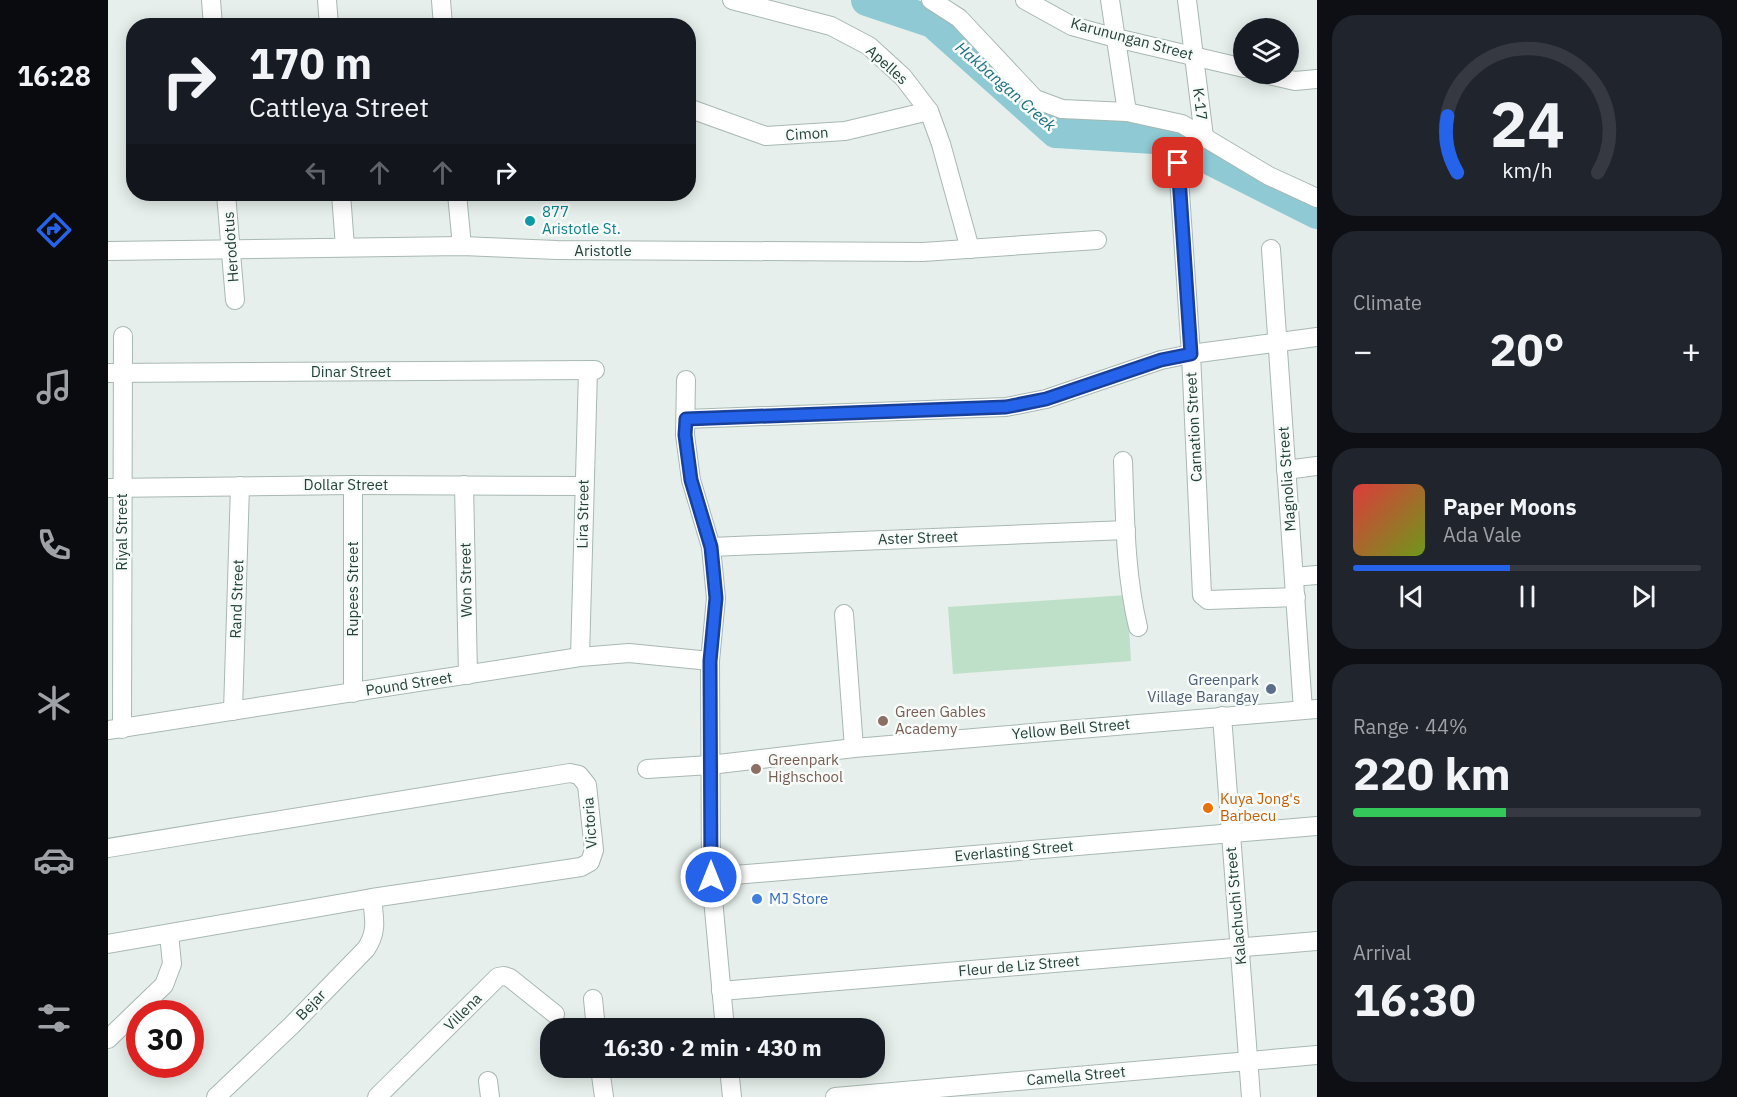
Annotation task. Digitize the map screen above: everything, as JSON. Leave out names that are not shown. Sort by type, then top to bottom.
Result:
[{"type":"street","points":[[211,0],[212,18]]},
{"type":"street","points":[[327,0],[328,18]]},
{"type":"street","points":[[441,0],[442,18]]},
{"type":"street","name":"Apelles","points":[[732,0],[831,26],[869,46],[903,76],[929,111],[941,144],[970,249]]},
{"type":"street","points":[[931,0],[959,18],[1035,99],[1062,109],[1127,112],[1182,124],[1269,176],[1317,198]]},
{"type":"street","name":"Karunungan Street","points":[[1024,0],[1072,26],[1116,39],[1233,65]]},
{"type":"street","points":[[1110,0],[1127,112]]},
{"type":"street","name":"K-17","points":[[1187,0],[1204,137]]},
{"type":"street","points":[[1299,80],[1317,78]]},
{"type":"street","name":"Cimon","points":[[696,111],[766,136],[845,131],[929,111]]},
{"type":"street","name":"Carnation Street","points":[[1178,163],[1191,354],[1203,597],[1208,600],[1296,597]]},
{"type":"street","name":"Herodotus","points":[[227,201],[235,300]]},
{"type":"street","points":[[342,201],[345,247]]},
{"type":"street","points":[[458,201],[462,246]]},
{"type":"street","name":"Aristotle","points":[[108,251],[462,246],[557,250],[922,252],[1097,240]]},
{"type":"street","name":"Magnolia Street","points":[[1271,249],[1294,577],[1310,709]]},
{"type":"street","name":"Riyal Street","points":[[115,729],[115,373],[123,336]]},
{"type":"street","points":[[686,419],[1006,407],[1046,399],[1161,360],[1277,341],[1317,337]]},
{"type":"street","name":"Dinar Street","points":[[115,373],[591,370]]},
{"type":"street","name":"Lira Street","points":[[580,657],[584,486],[591,370]]},
{"type":"street","points":[[686,380],[685,435],[691,480],[711,547],[716,598],[710,661],[711,877],[724,1018]]},
{"type":"street","points":[[1123,461],[1132,604],[1138,627]]},
{"type":"street","points":[[1286,470],[1317,466]]},
{"type":"street","name":"Dollar Street","points":[[115,488],[353,485],[584,486]]},
{"type":"street","name":"Rupees Street","points":[[353,485],[353,693]]},
{"type":"street","name":"Won Street","points":[[464,485],[468,675]]},
{"type":"street","name":"Rand Street","points":[[233,711],[240,486]]},
{"type":"street","name":"Aster Street","points":[[711,547],[1126,530]]},
{"type":"street","points":[[1294,577],[1317,575]]},
{"type":"street","points":[[844,614],[854,748]]},
{"type":"street","name":"Pound Street","points":[[115,729],[580,657],[629,653],[710,661]]},
{"type":"street","name":"Yellow Bell Street","points":[[647,769],[710,765],[854,748],[1310,709]]},
{"type":"street","name":"Kalachuchi Street","points":[[1222,716],[1251,1097]]},
{"type":"street","name":"Victoria","points":[[108,848],[570,773],[579,775],[587,785],[594,850],[590,862],[581,867],[372,898],[108,944]]},
{"type":"street","name":"Everlasting Street","points":[[711,877],[1317,826]]},
{"type":"street","name":"Bejar","points":[[216,1097],[292,1025],[366,949],[374,938],[375,930],[372,898]]},
{"type":"street","points":[[108,1039],[164,985],[172,964],[169,934]]},
{"type":"street","name":"Fleur de Liz Street","points":[[721,992],[1317,941]]},
{"type":"street","name":"Villena","points":[[377,1097],[498,977],[510,978],[555,1014]]},
{"type":"street","points":[[593,999],[595,1018]]},
{"type":"street","name":"Camella Street","points":[[835,1097],[1317,1055]]},
{"type":"street","points":[[601,1078],[603,1097]]},
{"type":"street","points":[[730,1078],[732,1097]]},
{"type":"green space","points":[[1127,595],[1131,661],[953,674],[948,607]]},
{"type":"waterway","name":"Hakbangan Creek","points":[[867,0],[933,22],[1056,132],[1170,139],[1317,213]]},
{"type":"place","name":"877 Aristotle St.","points":[[530,221]]},
{"type":"place","name":"Greenpark Village Barangay","points":[[1271,689]]},
{"type":"place","name":"Green Gables Academy","points":[[883,721]]},
{"type":"place","name":"Greenpark Highschool","points":[[756,769]]},
{"type":"place","name":"Kuya Jong's Barbecu","points":[[1208,808]]},
{"type":"place","name":"MJ Store","points":[[757,899]]},
{"type":"route","points":[[711,877],[710,661],[716,598],[711,547],[691,480],[685,435],[686,419],[1006,407],[1046,399],[1161,360],[1191,354],[1178,163]]}]
